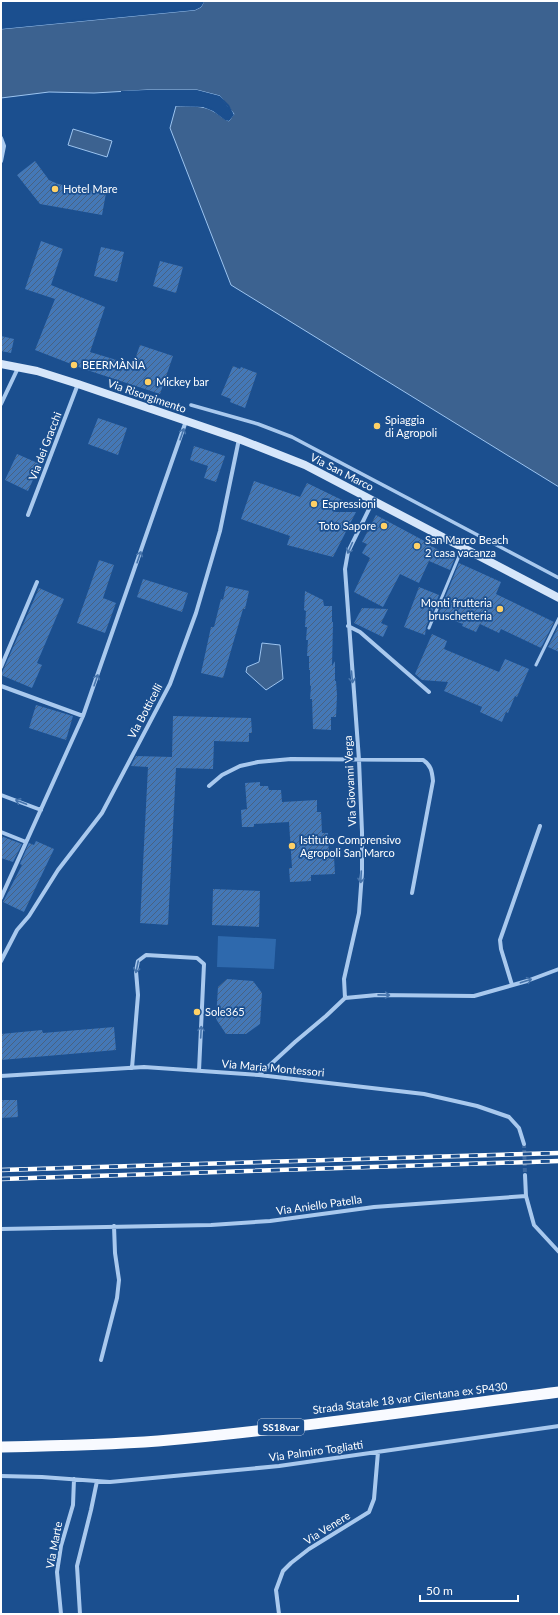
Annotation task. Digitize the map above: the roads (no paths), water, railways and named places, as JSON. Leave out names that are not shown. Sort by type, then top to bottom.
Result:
[{"type":"highway","name":"Strada Statale 18 var Cilentana ex SP430","points":[[1,1447],[68,1446],[157,1441],[267,1429],[559,1392]]},
{"type":"main road","name":"Via Risorgimento","points":[[1,364],[36,371],[78,384],[239,439]]},
{"type":"main road","name":"Via San Marco","points":[[239,439],[305,465],[559,598]]},
{"type":"street","points":[[1,138],[4,146],[1,161]]},
{"type":"street","points":[[1,404],[18,368]]},
{"type":"street","name":"Via dei Gracchi","points":[[28,515],[78,384]]},
{"type":"street","points":[[191,405],[258,424],[292,437],[559,578]]},
{"type":"street","points":[[1,898],[83,716],[186,421]]},
{"type":"street","name":"Via Botticelli","points":[[1,961],[16,930],[29,916],[58,870],[102,813],[170,684],[196,613],[220,531],[239,439]]},
{"type":"street","name":"Via Giovanni Verga","points":[[345,998],[344,979],[359,913],[362,873],[362,832],[345,569],[348,552],[373,500]]},
{"type":"street","points":[[1,667],[37,582]]},
{"type":"street","points":[[348,626],[360,632],[429,692]]},
{"type":"street","points":[[1,686],[83,716]]},
{"type":"street","points":[[209,786],[228,772],[240,766],[258,762],[291,759],[423,760],[429,764],[432,771],[433,781],[412,893]]},
{"type":"street","points":[[1,795],[40,810]]},
{"type":"street","points":[[512,985],[501,949],[500,940],[540,826]]},
{"type":"street","points":[[1,832],[26,842]]},
{"type":"street","points":[[132,1068],[138,995],[136,971],[138,961],[146,955],[197,958],[204,964],[199,1071]]},
{"type":"street","points":[[259,1075],[294,1042],[326,1016],[345,998],[377,995],[474,996],[559,969]]},
{"type":"street","name":"Via Maria Montessori","points":[[1,1076],[144,1067],[259,1075],[424,1094],[477,1106],[509,1117],[519,1128],[524,1144]]},
{"type":"street","points":[[525,1175],[526,1196],[534,1225],[559,1252]]},
{"type":"street","name":"Via Aniello Patella","points":[[1,1229],[211,1225],[270,1221],[374,1207],[526,1196]]},
{"type":"street","points":[[101,1360],[117,1298],[119,1280],[115,1253],[114,1226]]},
{"type":"street","name":"Via Palmiro Togliatti","points":[[1,1476],[42,1477],[110,1482],[272,1467],[559,1426]]},
{"type":"street","name":"Via Venere","points":[[279,1614],[276,1590],[283,1571],[309,1549],[370,1512],[374,1499],[378,1452]]},
{"type":"street","name":"Via Marte","points":[[61,1614],[57,1572],[61,1546],[73,1505],[74,1479]]},
{"type":"street","points":[[80,1614],[76,1566],[97,1481]]},
{"type":"lane","points":[[429,628],[463,547]]},
{"type":"lane","points":[[536,665],[559,618]]},
{"type":"tunnel","points":[[524,1144],[525,1175]]},
{"type":"railway","points":[[1,1170],[559,1153]]},
{"type":"railway","points":[[1,1179],[559,1161]]},
{"type":"place","name":"Hotel Mare","points":[[55,189]]},
{"type":"place","name":"BEERMÀNÌA","points":[[74,365]]},
{"type":"place","name":"Mickey bar","points":[[148,382]]},
{"type":"place","name":"Spiaggia di Agropoli","points":[[377,426]]},
{"type":"place","name":"Espressioni","points":[[314,504]]},
{"type":"place","name":"Toto Sapore","points":[[384,526]]},
{"type":"place","name":"San Marco Beach 2 casa vacanza","points":[[417,546]]},
{"type":"place","name":"Monti frutteria bruschetteria","points":[[500,609]]},
{"type":"place","name":"Istituto Comprensivo Agropoli San Marco","points":[[292,846]]},
{"type":"place","name":"Sole365","points":[[197,1012]]}]
